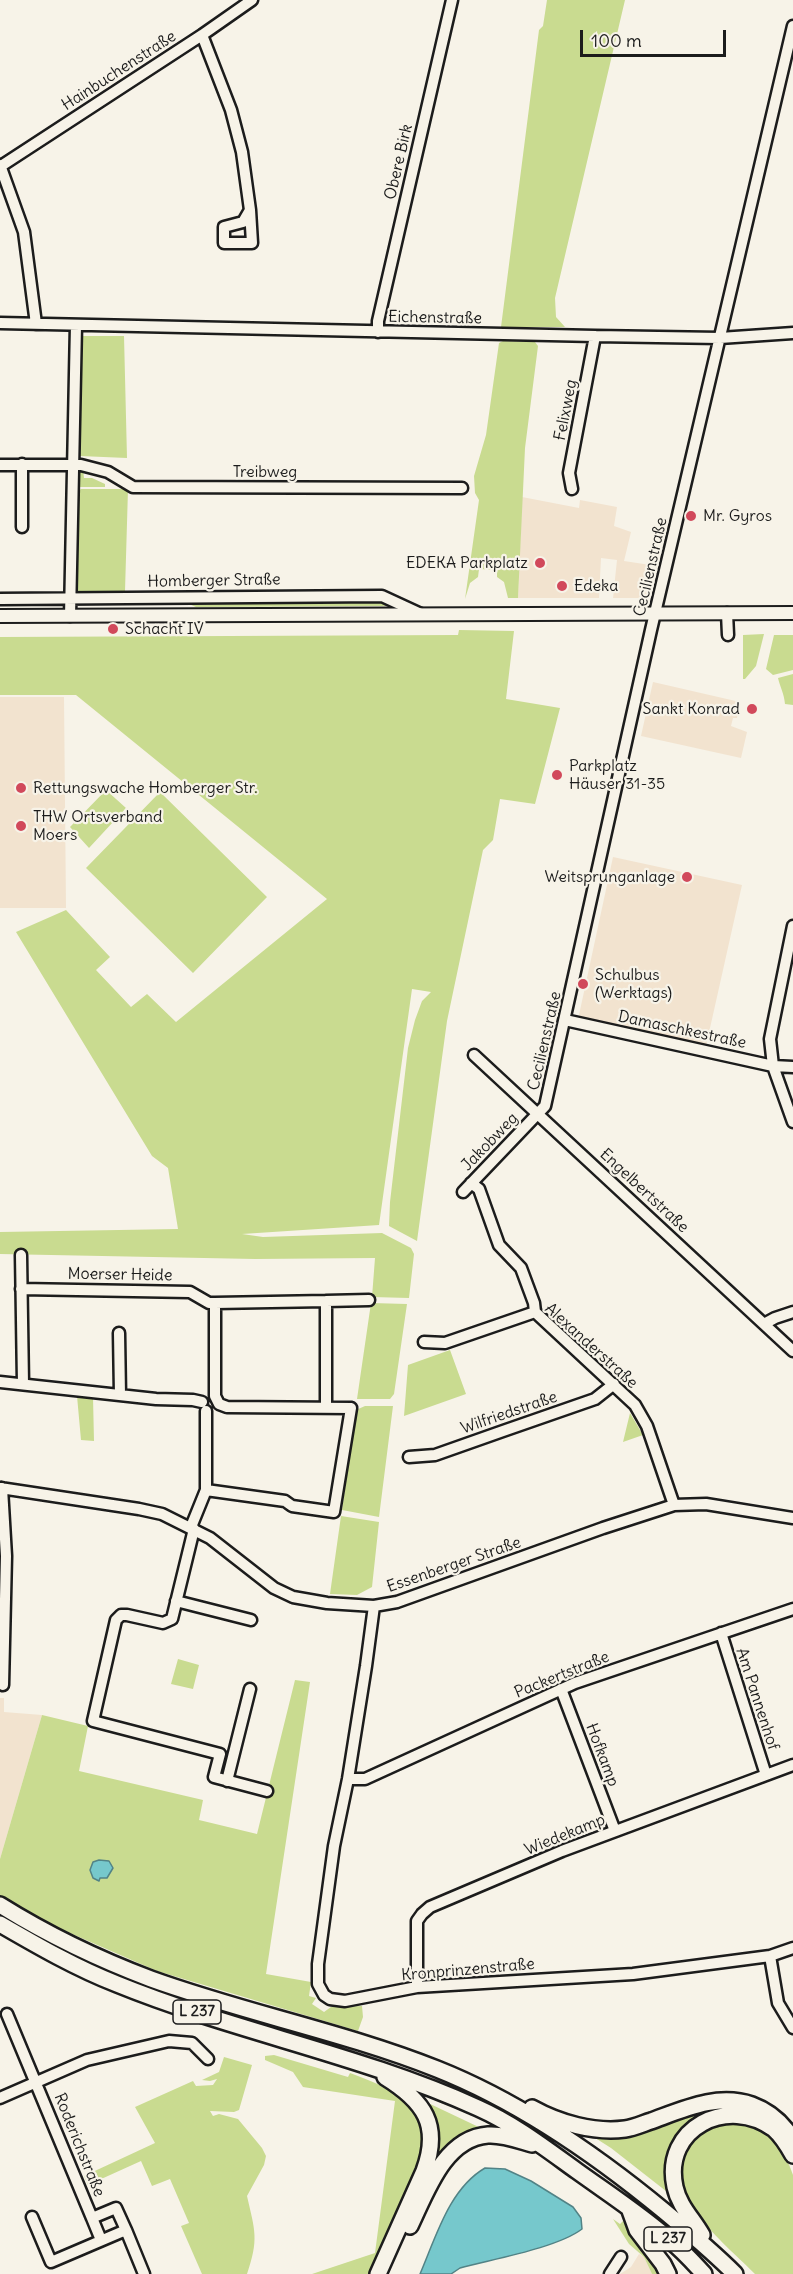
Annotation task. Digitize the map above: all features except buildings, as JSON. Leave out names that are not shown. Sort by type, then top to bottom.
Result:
[{"type":"highway","name":"L 237","points":[[0,1905],[71,1946],[151,1979],[404,2056],[464,2080],[499,2098],[577,2145],[627,2179],[707,2246],[735,2274]]},
{"type":"highway","name":"L 237","points":[[0,1924],[57,1956],[116,1984],[191,2011],[362,2063],[419,2083],[480,2109],[521,2131],[628,2208],[672,2242],[704,2274]]},
{"type":"highway","points":[[362,2063],[411,2094],[427,2117],[431,2138],[429,2158],[424,2171],[378,2274]]},
{"type":"highway","points":[[499,2098],[518,2100],[559,2120],[602,2130],[627,2129],[691,2106],[719,2100],[738,2100],[772,2114],[783,2124],[793,2140]]},
{"type":"highway","points":[[707,2246],[681,2203],[675,2187],[676,2156],[693,2129],[707,2120],[724,2115],[739,2115],[756,2119],[775,2130],[793,2155]]},
{"type":"highway","points":[[386,2274],[435,2175],[457,2148],[485,2135],[504,2136],[547,2149]]},
{"type":"highway","points":[[628,2208],[637,2230],[669,2274]]},
{"type":"main road","name":"Homberger Straße","points":[[0,616],[793,613]]},
{"type":"street","name":"Hainbuchenstraße","points":[[36,324],[24,232],[1,165],[252,0]]},
{"type":"street","name":"Obere Birk","points":[[378,332],[378,321],[452,0]]},
{"type":"street","name":"Cecilienstraße","points":[[539,1113],[545,1106],[566,1020],[655,614],[793,26]]},
{"type":"street","points":[[202,35],[237,130],[248,185],[250,210]]},
{"type":"street","name":"Eichenstraße","points":[[0,323],[720,338],[793,333]]},
{"type":"street","points":[[70,616],[76,325]]},
{"type":"street","name":"Felixweg","points":[[572,489],[569,473],[595,336]]},
{"type":"street","points":[[22,464],[22,527]]},
{"type":"street","name":"Treibweg","points":[[0,465],[73,464],[108,472],[133,487],[462,488]]},
{"type":"street","name":"Homberger Straße","points":[[0,599],[382,596],[424,615]]},
{"type":"street","points":[[727,613],[728,635]]},
{"type":"street","points":[[793,926],[770,1039],[773,1066],[793,1122]]},
{"type":"street","name":"Damaschkestraße","points":[[566,1020],[773,1066],[793,1067]]},
{"type":"street","name":"Engelbertstraße","points":[[474,1055],[793,1351]]},
{"type":"street","name":"Jakobweg","points":[[463,1192],[539,1113]]},
{"type":"street","points":[[471,1183],[479,1189],[499,1245],[521,1268],[535,1312]]},
{"type":"street","points":[[21,1255],[23,1384]]},
{"type":"street","name":"Moerser Heide","points":[[21,1289],[190,1292],[209,1303],[215,1303]]},
{"type":"street","points":[[217,1400],[215,1303],[369,1300]]},
{"type":"street","points":[[326,1301],[326,1406]]},
{"type":"street","name":"Alexanderstraße","points":[[424,1342],[445,1343],[535,1312],[634,1405],[647,1426],[674,1505]]},
{"type":"street","points":[[764,1324],[793,1312]]},
{"type":"street","points":[[119,1333],[120,1395]]},
{"type":"street","points":[[0,1382],[204,1406]]},
{"type":"street","name":"Wilfriedstraße","points":[[409,1457],[435,1455],[556,1413],[594,1399],[614,1384]]},
{"type":"street","points":[[206,1490],[285,1501],[292,1506],[334,1512],[351,1408],[226,1407],[217,1400],[204,1399],[206,1490],[193,1528],[172,1619],[168,1622],[121,1615],[116,1620],[93,1721],[233,1757]]},
{"type":"street","points":[[1,1488],[6,1556],[2,1635],[3,1685]]},
{"type":"street","name":"Essenberger Straße","points":[[1,1488],[162,1514],[193,1528],[228,1551],[283,1593],[327,1603],[374,1606],[397,1602],[674,1505],[706,1504],[793,1518]]},
{"type":"street","points":[[176,1601],[251,1620]]},
{"type":"street","name":"Kronprinzenstraße","points":[[374,1606],[348,1779],[334,1846],[318,1964],[318,1984],[324,1995],[337,2001],[350,2001],[417,1986],[633,1974],[770,1956],[793,1948]]},
{"type":"street","name":"Packertstraße","points":[[348,1779],[365,1779],[561,1689],[793,1609]]},
{"type":"street","name":"Am Pannenhof","points":[[721,1633],[766,1775]]},
{"type":"street","points":[[227,1781],[250,1689]]},
{"type":"street","name":"Hofkamp","points":[[561,1689],[615,1831]]},
{"type":"street","points":[[220,1754],[214,1777],[267,1791]]},
{"type":"street","name":"Wiedekamp","points":[[417,1986],[417,1921],[430,1907],[615,1831],[793,1765]]},
{"type":"street","points":[[770,1956],[778,2003],[793,2028]]},
{"type":"street","name":"Roderichstraße","points":[[7,2014],[101,2240]]},
{"type":"street","points":[[0,2098],[87,2060],[169,2041],[192,2043],[208,2059]]},
{"type":"street","name":"Roderichstraße","points":[[92,2218],[116,2208],[144,2274]]},
{"type":"street","points":[[32,2217],[51,2262],[126,2230]]},
{"type":"street","points":[[610,2274],[621,2257]]},
{"type":"shaded area","points":[[522,497],[579,508],[580,500],[617,507],[614,526],[631,532],[624,561],[657,566],[650,595],[646,598],[613,598],[617,560],[601,558],[599,598],[518,598]]},
{"type":"shaded area","points":[[653,682],[740,702],[737,718],[733,718],[731,726],[747,732],[741,758],[641,736]]},
{"type":"shaded area","points":[[0,697],[64,697],[66,908],[0,908]]},
{"type":"shaded area","points":[[613,857],[742,885],[706,1046],[584,1019],[579,1015]]},
{"type":"shaded area","points":[[0,1698],[4,1698],[4,1712],[42,1715],[0,1859]]},
{"type":"shaded area","points":[[639,2254],[644,2257],[652,2274],[620,2274],[631,2267]]},
{"type":"green space","points":[[547,0],[625,0],[555,298],[556,317],[565,327],[501,327],[539,30],[543,26]]},
{"type":"green space","points":[[81,336],[124,336],[127,458],[80,456]]},
{"type":"green space","points":[[503,341],[535,342],[538,346],[525,448],[518,598],[508,598],[504,582],[497,577],[497,570],[479,569],[478,577],[470,583],[465,599],[479,500],[475,493],[474,476],[486,435],[499,343]]},
{"type":"green space","points":[[83,469],[84,478],[92,478],[105,484],[105,487],[77,487],[78,475]]},
{"type":"green space","points":[[81,489],[128,489],[125,591],[75,591],[77,492]]},
{"type":"green space","points":[[377,601],[387,606],[196,607],[184,602]]},
{"type":"green space","points":[[459,630],[514,631],[506,699],[560,708],[535,804],[500,799],[493,840],[483,850],[447,1021],[417,1241],[389,1226],[408,1048],[422,1001],[431,992],[412,989],[379,1225],[242,1234],[263,1237],[382,1233],[411,1248],[414,1254],[409,1298],[372,1297],[375,1258],[255,1259],[0,1254],[0,1232],[178,1229],[168,1168],[152,1156],[16,932],[66,910],[110,957],[96,970],[131,1007],[147,994],[176,1022],[327,899],[76,695],[0,695],[0,637],[458,635]]},
{"type":"green space","points":[[764,634],[756,666],[743,679],[743,635]]},
{"type":"green space","points":[[774,635],[793,635],[793,670],[773,675],[766,669]]},
{"type":"green space","points":[[793,674],[793,705],[785,704],[778,678]]},
{"type":"green space","points":[[106,790],[126,808],[89,848],[70,827]]},
{"type":"green space","points":[[160,792],[267,897],[193,973],[86,868]]},
{"type":"green space","points":[[371,1303],[407,1304],[394,1394],[390,1399],[357,1399]]},
{"type":"green space","points":[[450,1350],[466,1394],[404,1416],[408,1365]]},
{"type":"green space","points":[[77,1396],[93,1397],[94,1441],[81,1440]]},
{"type":"green space","points":[[365,1406],[393,1406],[379,1517],[342,1510],[356,1410]]},
{"type":"green space","points":[[630,1413],[643,1435],[623,1442]]},
{"type":"green space","points":[[341,1516],[379,1522],[372,1587],[357,1595],[330,1594]]},
{"type":"green space","points":[[178,1659],[199,1665],[193,1689],[171,1684]]},
{"type":"green space","points":[[295,1680],[310,1682],[266,1974],[311,1982],[309,1996],[316,1998],[312,2004],[324,2012],[331,2007],[362,2006],[363,2017],[358,2031],[157,1971],[40,1920],[0,1896],[0,1859],[42,1715],[88,1726],[79,1771],[203,1800],[199,1820],[257,1834]]},
{"type":"green space","points":[[274,2055],[348,2077],[350,2073],[368,2080],[398,2095],[409,2104],[417,2116],[422,2130],[423,2147],[419,2168],[370,2274],[312,2274],[375,2253],[395,2101],[303,2087],[293,2072],[265,2060],[265,2056]]},
{"type":"green space","points":[[224,2057],[252,2065],[239,2110],[234,2112],[210,2111],[213,2116],[219,2114],[238,2119],[266,2156],[264,2165],[247,2196],[254,2243],[247,2274],[202,2274],[181,2226],[189,2223],[170,2179],[152,2186],[141,2161],[88,2185],[84,2176],[155,2143],[135,2107],[193,2081],[196,2086],[213,2085],[217,2079],[202,2080],[219,2072]]},
{"type":"green space","points":[[426,2102],[485,2130],[456,2141],[437,2156],[438,2135]]},
{"type":"green space","points":[[725,2102],[761,2116],[684,2131],[671,2195],[611,2148],[589,2134]]},
{"type":"green space","points":[[735,2121],[765,2133],[779,2147],[789,2164],[793,2175],[793,2274],[755,2274],[702,2220],[684,2188],[681,2171],[685,2155],[694,2140],[711,2127]]},
{"type":"green space","points":[[613,2219],[620,2224],[623,2221],[660,2274],[652,2274],[644,2257],[629,2244]]},
{"type":"water","points":[[109,1861],[113,1868],[107,1878],[100,1878],[99,1881],[93,1878],[90,1870],[93,1862]]},
{"type":"water","points":[[485,2168],[505,2169],[531,2181],[573,2207],[581,2218],[582,2229],[557,2242],[460,2268],[451,2274],[420,2274],[453,2201],[462,2188]]},
{"type":"place","name":"Mr. Gyros","points":[[691,516]]},
{"type":"place","name":"EDEKA Parkplatz","points":[[540,563]]},
{"type":"place","name":"Edeka","points":[[562,586]]},
{"type":"place","name":"Schacht IV","points":[[113,629]]},
{"type":"place","name":"Sankt Konrad","points":[[752,709]]},
{"type":"place","name":"Parkplatz Häuser 31-35","points":[[557,775]]},
{"type":"place","name":"Rettungswache Homberger Str.","points":[[21,788]]},
{"type":"place","name":"THW Ortsverband Moers","points":[[21,826]]},
{"type":"place","name":"Weitsprunganlage","points":[[687,877]]},
{"type":"place","name":"Schulbus (Werktags)","points":[[583,984]]}]
